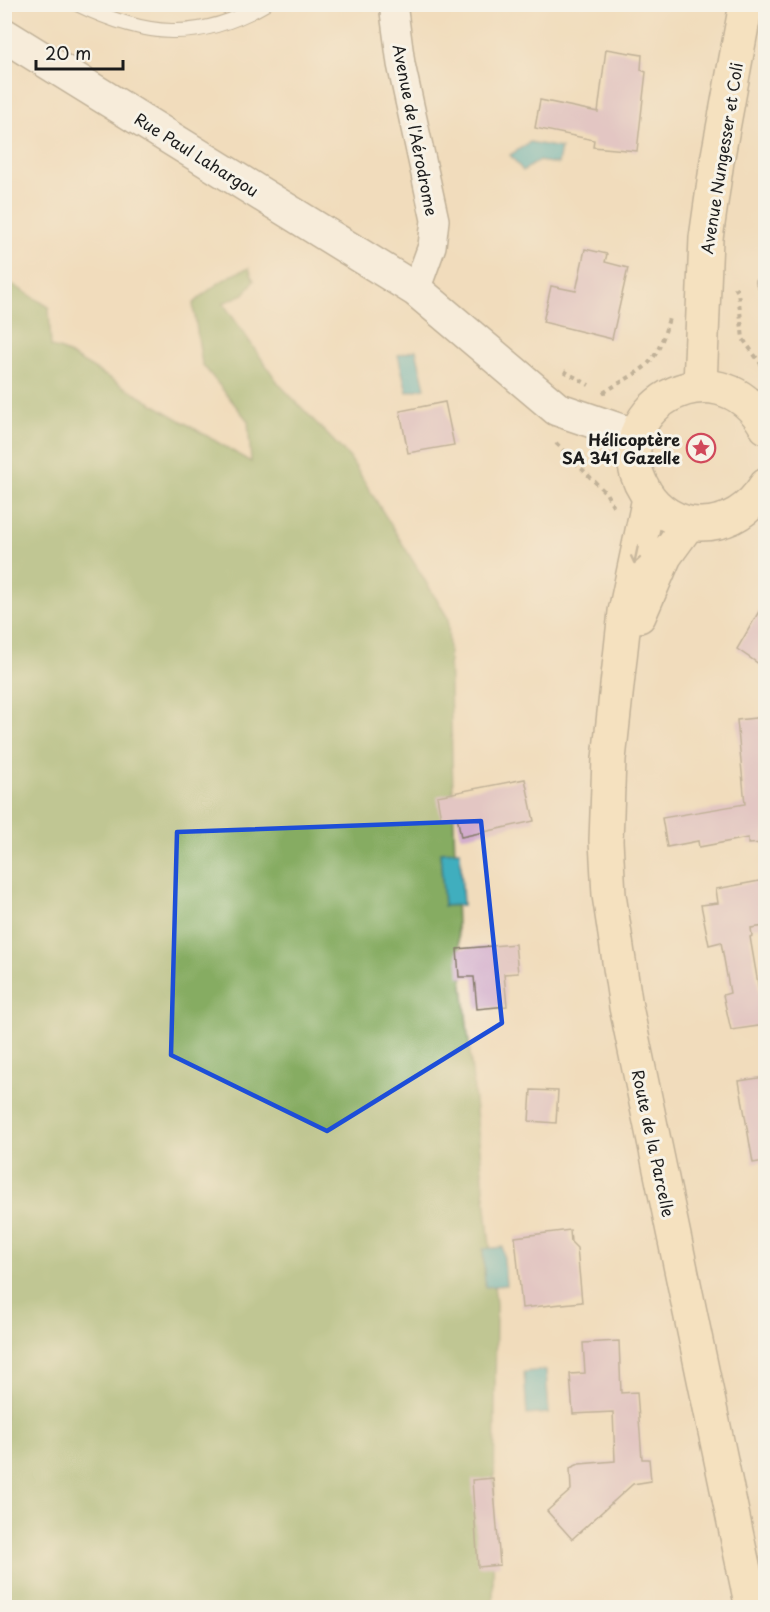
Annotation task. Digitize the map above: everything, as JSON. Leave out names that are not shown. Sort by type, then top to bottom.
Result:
[{"type":"main road","name":"Avenue Nungesser et Coli","points":[[700,385],[706,238],[746,4]]},
{"type":"main road","points":[[763,414],[740,397],[720,388],[700,385],[677,390],[659,401],[645,417],[636,436],[633,459],[639,482],[649,498],[670,516],[689,523],[709,524],[728,520],[746,510],[763,494]]},
{"type":"main road","name":"Route de la Parcelle","points":[[649,498],[624,612],[620,673],[609,759],[606,841],[614,944],[752,1608]]},
{"type":"main road","name":"Route de la Parcelle","points":[[620,673],[645,596],[665,556],[689,523]]},
{"type":"street","name":"Avenue de l'Aérodrome","points":[[393,4],[402,64],[435,219],[432,246],[403,281]]},
{"type":"street","name":"Rue Paul Lahargou","points":[[4,35],[403,281],[557,409],[636,436]]},
{"type":"lane","points":[[77,4],[112,21],[144,30],[187,32],[210,27],[266,4]]},
{"type":"path","points":[[560,369],[604,393],[613,384],[633,375],[652,362],[661,348],[670,316]]},
{"type":"path","points":[[553,441],[606,492],[615,510],[615,518]]},
{"type":"highlighted area","points":[[481,821],[502,1023],[327,1131],[171,1055],[177,832]]},
{"type":"green space","points":[[249,268],[254,281],[244,294],[223,303],[279,384],[350,458],[448,618],[457,928],[496,1304],[493,1607],[5,1607],[4,279],[49,307],[51,347],[62,350],[251,462],[248,421],[202,364],[193,304],[233,274]]},
{"type":"water","points":[[530,142],[561,148],[558,164],[538,161],[523,171],[510,155]]},
{"type":"water","points":[[416,350],[425,388],[407,392],[398,355]]},
{"type":"water","points":[[460,851],[463,905],[444,906],[440,852]]},
{"type":"water","points":[[503,1247],[506,1285],[485,1287],[483,1249]]},
{"type":"water","points":[[546,1370],[549,1413],[527,1415],[524,1372]]},
{"type":"building","points":[[606,49],[642,55],[641,70],[646,72],[637,151],[593,147],[594,140],[535,128],[540,100],[598,112]]},
{"type":"building","points":[[585,249],[607,254],[605,262],[628,268],[612,339],[543,322],[551,286],[576,291]]},
{"type":"building","points":[[445,402],[454,445],[408,453],[400,411]]},
{"type":"building","points":[[765,601],[765,668],[737,649]]},
{"type":"building","points":[[765,717],[765,843],[748,844],[748,838],[699,847],[698,841],[667,847],[662,818],[745,804],[737,720]]},
{"type":"building","points":[[525,779],[534,821],[461,837],[457,816],[441,819],[437,796]]},
{"type":"building","points":[[765,880],[765,926],[751,928],[752,936],[750,937],[765,1025],[731,1030],[723,995],[730,993],[721,942],[709,945],[701,905],[718,903],[716,889]]},
{"type":"building","points":[[515,944],[518,973],[504,974],[507,1006],[477,1009],[474,977],[459,977],[457,949]]},
{"type":"building","points":[[765,1077],[765,1161],[753,1163],[739,1081]]},
{"type":"building","points":[[531,1090],[558,1091],[556,1123],[529,1121]]},
{"type":"building","points":[[570,1230],[571,1242],[577,1248],[582,1302],[522,1308],[515,1237]]},
{"type":"building","points":[[619,1341],[621,1393],[637,1392],[642,1459],[649,1459],[651,1481],[633,1484],[572,1539],[547,1511],[571,1490],[570,1468],[579,1464],[615,1461],[613,1412],[573,1414],[570,1374],[585,1373],[583,1343]]},
{"type":"building","points":[[493,1478],[500,1565],[478,1567],[472,1480]]},
{"type":"place","name":"Hélicoptère SA 341 Gazelle","points":[[701,448]]}]
